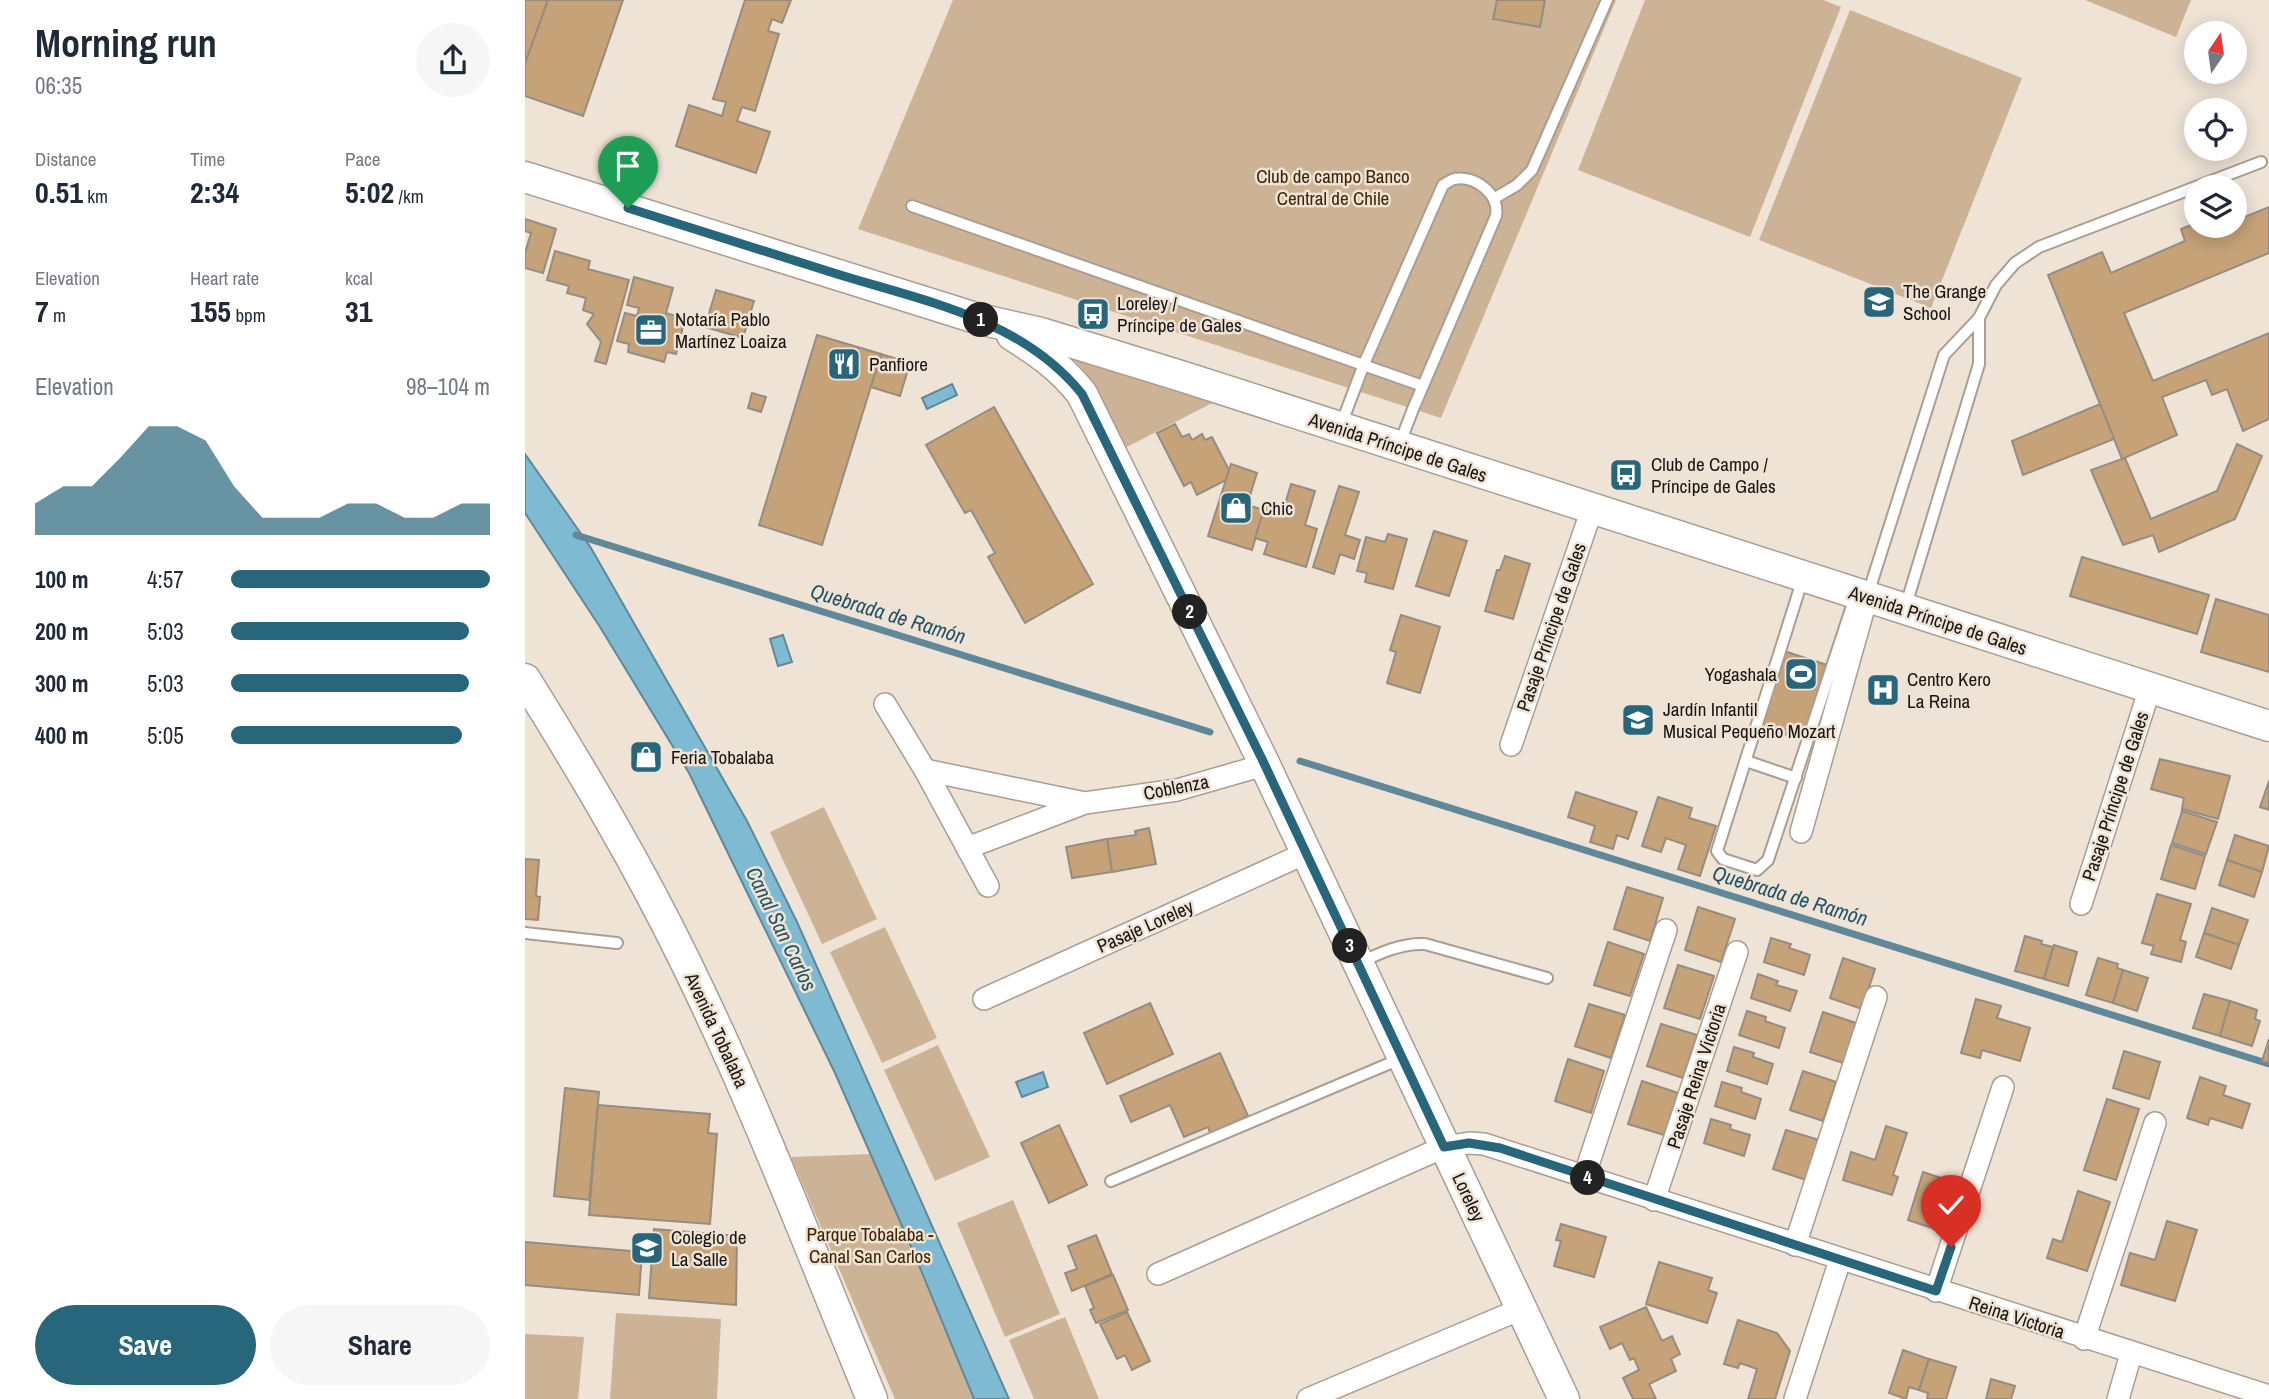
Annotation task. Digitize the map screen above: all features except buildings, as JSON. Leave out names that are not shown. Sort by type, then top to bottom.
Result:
[{"type":"main road","name":"Avenida Príncipe de Gales","points":[[525,177],[979,319],[1041,333],[2269,726]]},
{"type":"main road","name":"Loreley","points":[[979,319],[1042,353],[1082,394],[1263,762],[1564,1399]]},
{"type":"main road","name":"Avenida Tobalaba","points":[[525,679],[641,874],[686,962],[747,1094],[872,1399]]},
{"type":"street","name":"Pasaje Príncipe de Gales","points":[[1511,745],[1592,509]]},
{"type":"street","points":[[1801,832],[1862,596]]},
{"type":"street","name":"Pasaje Príncipe de Gales","points":[[2081,904],[2150,688]]},
{"type":"street","points":[[885,704],[925,770],[988,887]]},
{"type":"street","name":"Coblenza","points":[[967,848],[1085,803],[1177,790],[1263,762]]},
{"type":"street","name":"Coblenza","points":[[925,770],[1085,803]]},
{"type":"street","name":"Pasaje Loreley","points":[[983,999],[1306,853]]},
{"type":"street","points":[[1584,1177],[1666,930]]},
{"type":"street","name":"Pasaje Reina Victoria","points":[[1654,1200],[1737,952]]},
{"type":"street","points":[[1795,1245],[1876,997]]},
{"type":"street","points":[[1936,1291],[2004,1087]]},
{"type":"street","points":[[2084,1339],[2155,1123]]},
{"type":"street","name":"Reina Victoria","points":[[1444,1147],[1469,1143],[1484,1144],[2084,1339],[2269,1396]]},
{"type":"street","points":[[1159,1274],[1444,1147]]},
{"type":"street","points":[[1795,1399],[1840,1260]]},
{"type":"street","points":[[1308,1399],[1521,1309]]},
{"type":"street","points":[[2117,1399],[2131,1354]]},
{"type":"lane","points":[[1495,198],[1517,186],[1532,170],[1607,0]]},
{"type":"lane","points":[[1804,577],[1717,851],[1723,859],[1757,870],[1768,860],[1944,355],[1979,318],[1996,285],[2015,263],[2039,247],[2262,162]]},
{"type":"lane","points":[[1340,428],[1364,364],[1443,185],[1454,179],[1467,180],[1486,189],[1495,198],[1498,206],[1496,216],[1399,447]]},
{"type":"lane","points":[[912,206],[1423,386]]},
{"type":"lane","points":[[1904,609],[1979,364],[1979,318]]},
{"type":"lane","points":[[1746,761],[1796,778]]},
{"type":"lane","points":[[525,933],[617,943]]},
{"type":"lane","points":[[1358,963],[1393,948],[1425,943],[1547,978]]},
{"type":"lane","points":[[1111,1181],[1403,1058]]},
{"type":"green space","name":"Club de campo Banco Central de Chile","points":[[953,0],[1616,0],[1441,418],[858,229]]},
{"type":"green space","points":[[1645,0],[1823,0],[1841,7],[1750,237],[1578,170]]},
{"type":"green space","points":[[2085,0],[2191,0],[2176,37]]},
{"type":"green space","points":[[1850,10],[2022,78],[1931,308],[1759,240]]},
{"type":"green space","points":[[1070,356],[1214,402],[1125,448],[1095,387]]},
{"type":"green space","points":[[824,807],[877,919],[822,944],[770,832]]},
{"type":"green space","points":[[885,927],[937,1038],[882,1063],[830,952]]},
{"type":"green space","points":[[938,1045],[990,1157],[935,1181],[884,1070]]},
{"type":"green space","name":"Parque Tobalaba - Canal San Carlos","points":[[871,1154],[974,1399],[895,1399],[791,1157]]},
{"type":"green space","points":[[1013,1200],[1060,1314],[1005,1337],[957,1223]]},
{"type":"green space","points":[[616,1313],[721,1319],[717,1399],[610,1399]]},
{"type":"green space","points":[[1065,1317],[1099,1399],[1034,1399],[1009,1340]]},
{"type":"green space","points":[[525,1334],[584,1337],[578,1399],[525,1399]]},
{"type":"water","points":[[952,384],[957,395],[927,409],[922,398]]},
{"type":"water","name":"Canal San Carlos","points":[[525,454],[591,548],[747,821],[797,922],[1009,1399],[974,1399],[835,1073],[689,773],[600,627],[525,513]]},
{"type":"water","points":[[783,635],[792,662],[778,666],[770,639]]},
{"type":"water","points":[[1043,1072],[1048,1087],[1022,1097],[1016,1082]]},
{"type":"waterway","name":"Quebrada de Ramón","points":[[576,535],[1210,732]]},
{"type":"waterway","name":"Quebrada de Ramón","points":[[1300,761],[2269,1064]]},
{"type":"place","name":"The Grange School","points":[[1879,302]]},
{"type":"place","name":"Loreley / Príncipe de Gales","points":[[1093,314]]},
{"type":"place","name":"Notaría Pablo Martínez Loaiza","points":[[651,330]]},
{"type":"place","name":"Panfiore","points":[[844,364]]},
{"type":"place","name":"Club de Campo / Príncipe de Gales","points":[[1626,475]]},
{"type":"place","name":"Chic","points":[[1236,508]]},
{"type":"place","name":"Yogashala","points":[[1801,674]]},
{"type":"place","name":"Centro Kero La Reina","points":[[1883,690]]},
{"type":"place","name":"Jardín Infantil Musical Pequeño Mozart","points":[[1638,720]]},
{"type":"place","name":"Feria Tobalaba","points":[[646,757]]},
{"type":"place","name":"Colegio de La Salle","points":[[647,1248]]},
{"type":"route","points":[[628,208],[979,319],[1042,353],[1072,381],[1082,394],[1246,727],[1444,1147],[1469,1143],[1500,1148],[1936,1291],[1951,1247]]}]
